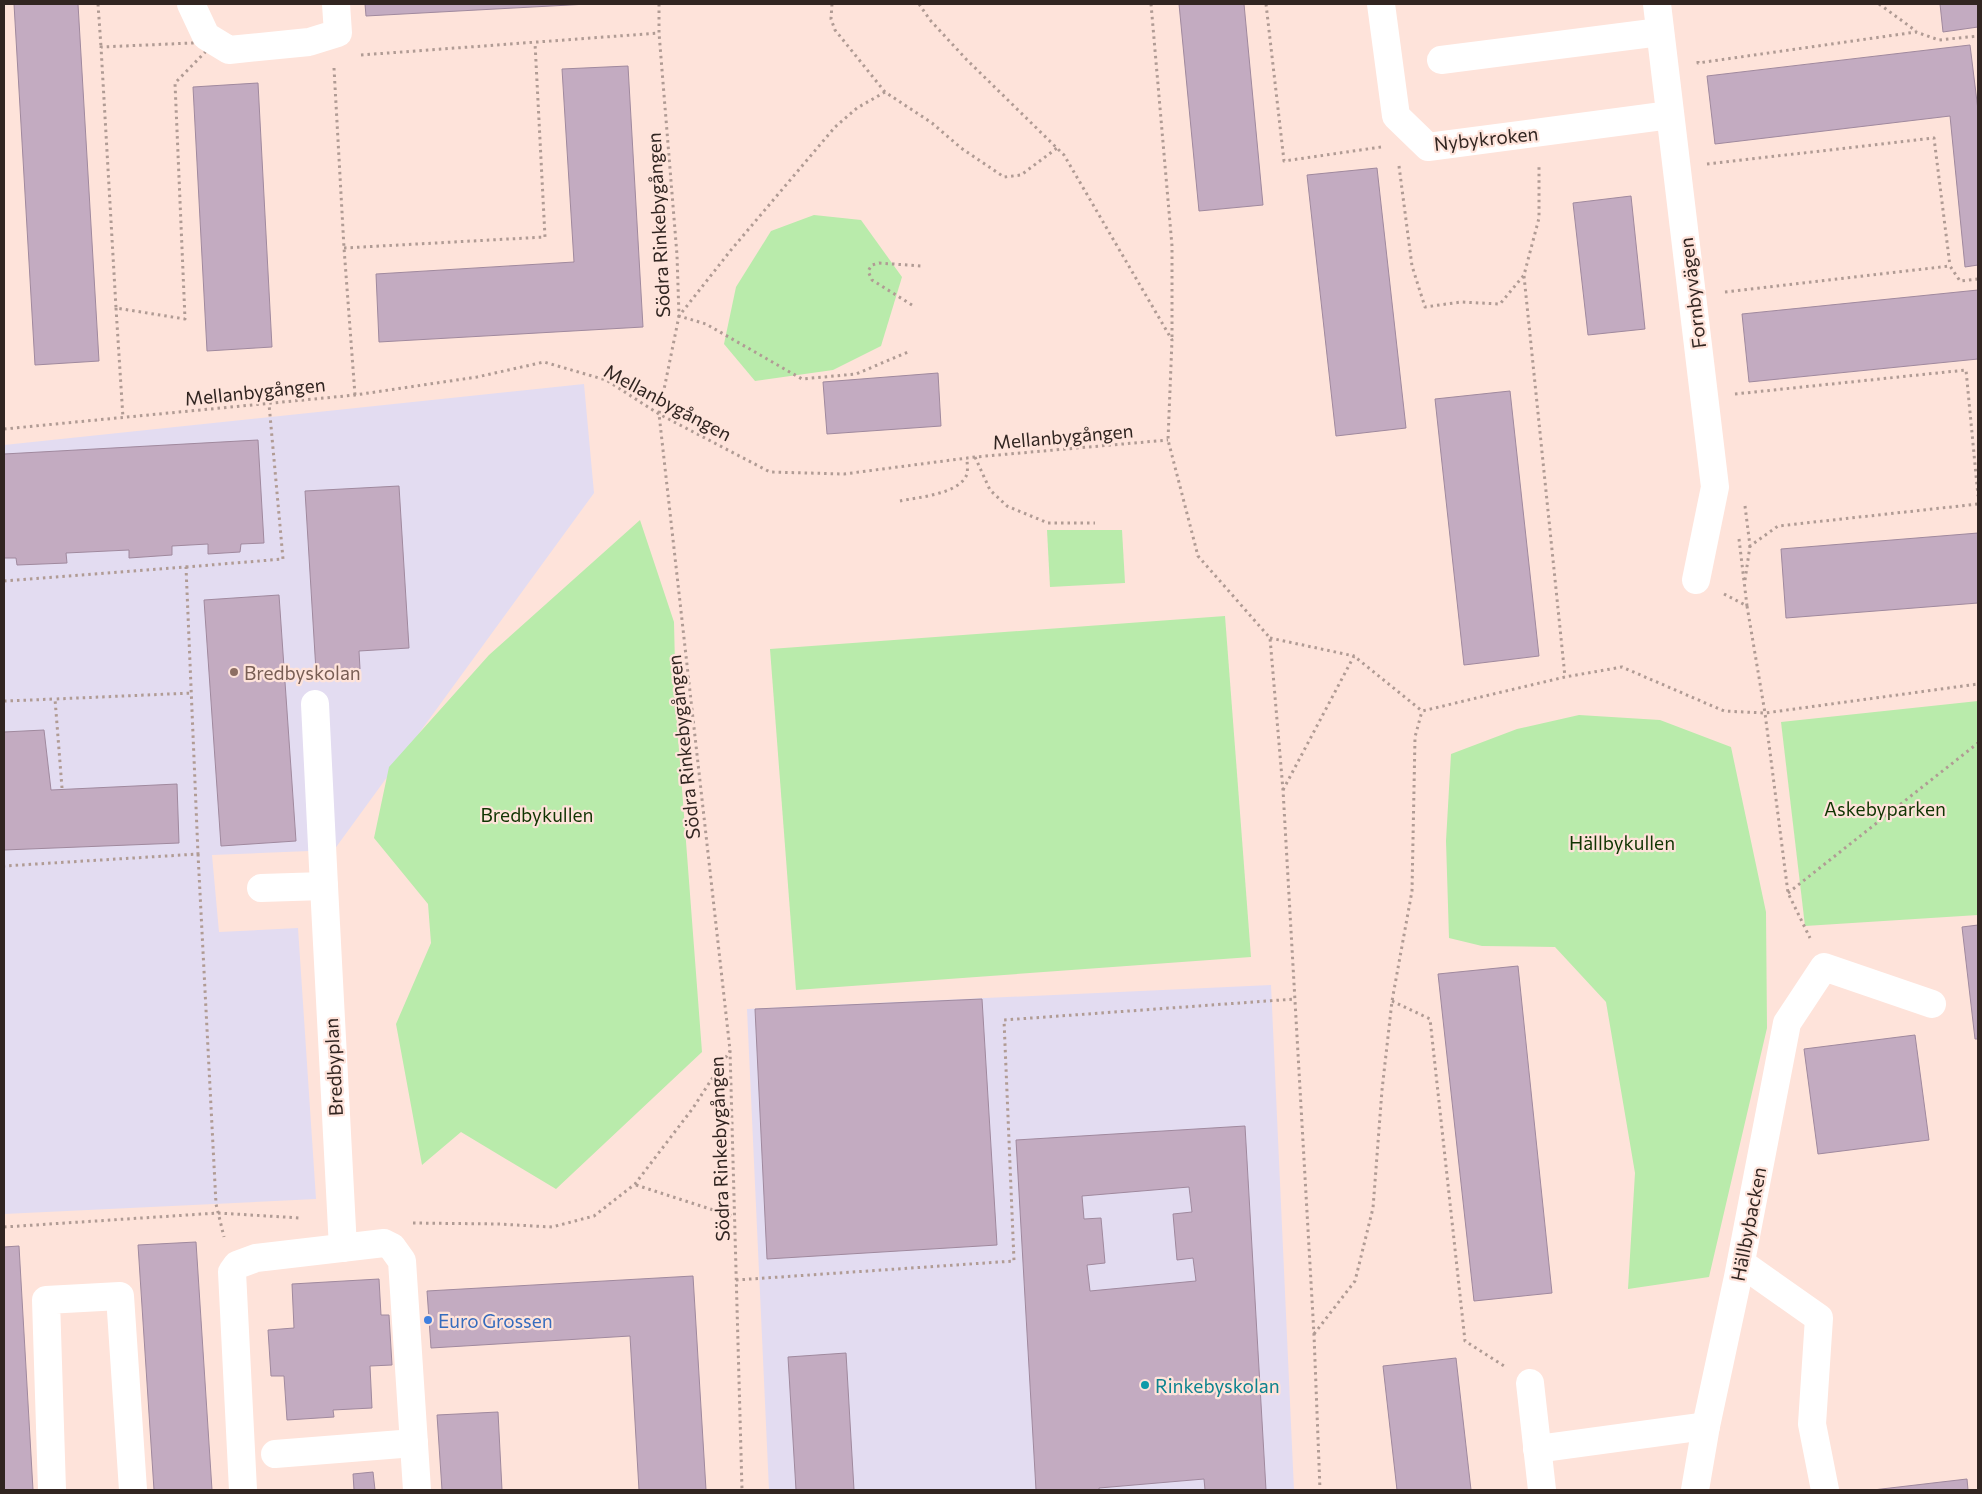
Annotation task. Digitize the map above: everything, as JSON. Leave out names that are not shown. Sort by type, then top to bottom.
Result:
[{"type":"street","points":[[191,4],[206,36],[229,50],[309,42],[336,45],[336,4]]},
{"type":"street","name":"Nybykroken","points":[[1381,4],[1396,116],[1428,147],[1670,115]]},
{"type":"street","name":"Fornbyvägen","points":[[1657,4],[1715,487],[1696,580]]},
{"type":"street","points":[[1441,60],[1660,32]]},
{"type":"street","name":"Bredbyplan","points":[[315,704],[343,1248]]},
{"type":"street","points":[[261,888],[324,886]]},
{"type":"street","points":[[1824,967],[1932,1004]]},
{"type":"street","name":"Hällbybacken","points":[[1695,1490],[1706,1426],[1741,1263],[1787,1023],[1824,967]]},
{"type":"street","points":[[243,1490],[232,1272],[237,1266],[256,1258],[384,1243],[392,1247],[402,1261],[417,1490]]},
{"type":"street","points":[[1741,1263],[1819,1318],[1812,1424],[1825,1490]]},
{"type":"street","points":[[52,1490],[46,1300],[120,1296],[134,1490]]},
{"type":"street","points":[[1530,1383],[1542,1490]]},
{"type":"street","points":[[1537,1448],[1706,1426]]},
{"type":"street","points":[[275,1454],[414,1443]]},
{"type":"path","points":[[98,4],[123,418]]},
{"type":"path","name":"Södra Rinkebygången","points":[[659,4],[659,33],[677,255],[679,316],[659,414],[730,1050],[742,1490]]},
{"type":"path","points":[[832,4],[831,19],[835,30],[885,92],[932,123],[961,148],[1004,177],[1021,175],[1056,148]]},
{"type":"path","points":[[919,4],[930,20],[966,59],[1064,156],[1172,340]]},
{"type":"path","points":[[1151,4],[1172,246],[1172,340],[1168,440],[1198,556],[1270,638],[1283,790],[1314,1335],[1320,1490]]},
{"type":"path","points":[[1266,4],[1284,162],[1387,146]]},
{"type":"path","points":[[1879,4],[1916,32],[1939,40],[1978,36]]},
{"type":"path","points":[[1697,55],[1698,63],[1916,32]]},
{"type":"path","points":[[354,396],[344,248],[336,45],[535,43],[659,33]]},
{"type":"path","points":[[101,47],[215,42]]},
{"type":"path","points":[[116,308],[185,319],[176,83],[215,42]]},
{"type":"path","points":[[344,248],[545,237],[535,43]]},
{"type":"path","points":[[885,92],[857,108],[836,128],[737,243],[679,316],[706,324],[802,379],[856,374],[908,352]]},
{"type":"path","points":[[1540,132],[1539,218],[1524,275],[1565,677]]},
{"type":"path","points":[[1708,174],[1706,164],[1934,138],[1950,266],[1960,281],[1978,279]]},
{"type":"path","points":[[1399,164],[1412,266],[1426,307],[1461,302],[1500,304],[1524,275]]},
{"type":"path","points":[[912,306],[872,280],[868,271],[872,265],[879,263],[921,266]]},
{"type":"path","points":[[1722,292],[1950,266]]},
{"type":"path","name":"Mellanbygången","points":[[4,430],[354,396],[477,377],[544,362],[606,380],[659,414],[770,472],[844,474],[975,457],[1168,440]]},
{"type":"path","points":[[1732,395],[1966,370],[1978,496]]},
{"type":"path","points":[[4,581],[283,559],[269,404]]},
{"type":"path","points":[[975,457],[990,490],[1007,506],[1048,523],[1095,523]]},
{"type":"path","points":[[900,500],[948,491],[961,483],[967,474],[967,458]]},
{"type":"path","points":[[1744,499],[1750,546],[1744,585]]},
{"type":"path","points":[[1750,546],[1778,526],[1978,504]]},
{"type":"path","points":[[186,567],[198,854],[216,1204],[232,1272]]},
{"type":"path","points":[[1696,580],[1747,606],[1765,713],[1788,893],[1824,967]]},
{"type":"path","points":[[1270,638],[1354,656],[1422,711]]},
{"type":"path","points":[[1283,790],[1354,656]]},
{"type":"path","points":[[1422,711],[1565,677],[1622,667],[1724,711],[1765,713],[1978,684]]},
{"type":"path","points":[[4,701],[192,693]]},
{"type":"path","points":[[55,700],[62,788]]},
{"type":"path","points":[[1314,1335],[1355,1281],[1373,1208],[1382,1090],[1392,1001],[1412,891],[1415,736],[1422,711]]},
{"type":"path","points":[[1788,893],[1978,743]]},
{"type":"path","points":[[4,866],[198,854]]},
{"type":"path","points":[[736,1280],[1014,1261],[1004,1020],[1295,999]]},
{"type":"path","points":[[1392,1001],[1430,1019],[1465,1341],[1530,1383]]},
{"type":"path","points":[[392,1247],[405,1222],[552,1227],[594,1216],[635,1184],[693,1108],[730,1050]]},
{"type":"path","points":[[635,1184],[735,1217]]},
{"type":"path","points":[[4,1228],[218,1213],[342,1221]]},
{"type":"shaded area","name":"Bredbyskolan","points":[[584,384],[594,493],[334,850],[212,855],[219,932],[298,928],[316,1199],[4,1214],[4,445]]},
{"type":"shaded area","name":"Rinkebyskolan","points":[[1271,985],[1294,1490],[769,1490],[747,1009]]},
{"type":"green space","points":[[814,215],[861,220],[902,277],[881,346],[833,370],[755,381],[724,344],[736,287],[771,231]]},
{"type":"green space","name":"Bredbykullen","points":[[640,520],[674,622],[676,710],[702,1052],[556,1189],[461,1132],[422,1165],[396,1024],[431,943],[428,904],[374,838],[389,767],[489,655]]},
{"type":"green space","points":[[1047,530],[1122,530],[1125,583],[1050,587]]},
{"type":"green space","points":[[1225,616],[1251,957],[796,990],[770,649]]},
{"type":"green space","name":"Askebyparken","points":[[1978,701],[1978,915],[1805,926],[1781,722]]},
{"type":"green space","name":"Hällbykullen","points":[[1579,715],[1660,720],[1731,747],[1766,912],[1767,1028],[1709,1277],[1628,1289],[1635,1173],[1606,1002],[1555,947],[1482,946],[1449,938],[1446,841],[1451,754],[1517,729]]},
{"type":"building","points":[[14,4],[78,4],[99,361],[35,365]]},
{"type":"building","points":[[365,4],[588,4],[366,16]]},
{"type":"building","points":[[1179,4],[1244,4],[1263,205],[1199,211]]},
{"type":"building","points":[[1940,4],[1978,4],[1978,27],[1943,32]]},
{"type":"building","points":[[1970,45],[1978,110],[1978,265],[1965,267],[1950,116],[1715,144],[1707,76]]},
{"type":"building","points":[[628,66],[643,327],[379,342],[376,274],[574,262],[562,69]]},
{"type":"building","points":[[258,83],[272,347],[207,351],[193,87]]},
{"type":"building","points":[[1377,168],[1406,428],[1336,436],[1307,175]]},
{"type":"building","points":[[1631,196],[1645,329],[1588,335],[1573,203]]},
{"type":"building","points":[[1978,290],[1978,359],[1749,382],[1742,314]]},
{"type":"building","points":[[938,373],[941,426],[827,434],[823,382]]},
{"type":"building","points":[[1510,391],[1539,656],[1464,665],[1435,399]]},
{"type":"building","points":[[258,440],[264,543],[241,544],[240,552],[208,554],[208,544],[172,546],[172,555],[129,558],[129,550],[66,553],[67,563],[17,565],[16,558],[4,558],[4,454]]},
{"type":"building","points":[[399,486],[409,648],[359,651],[360,669],[316,671],[305,491]]},
{"type":"building","points":[[1978,533],[1978,603],[1786,618],[1781,549]]},
{"type":"building","points":[[279,595],[296,841],[221,846],[204,600]]},
{"type":"building","points":[[44,730],[51,790],[177,784],[179,843],[4,850],[4,732]]},
{"type":"building","points":[[1978,925],[1978,1039],[1975,1039],[1962,927]]},
{"type":"building","points":[[1518,966],[1552,1293],[1474,1301],[1438,974]]},
{"type":"building","points":[[982,999],[997,1245],[767,1259],[755,1009]]},
{"type":"building","points":[[1915,1035],[1929,1140],[1818,1154],[1804,1049]]},
{"type":"building","name":"Rinkebyskolan","points":[[1245,1126],[1266,1490],[1205,1490],[1204,1479],[1099,1488],[1099,1490],[1036,1490],[1016,1140]],"holes":[[[1189,1187],[1192,1212],[1173,1214],[1177,1260],[1193,1258],[1196,1281],[1090,1291],[1087,1265],[1105,1263],[1101,1218],[1084,1219],[1082,1196]]]},
{"type":"building","points":[[196,1242],[212,1490],[154,1490],[138,1245]]},
{"type":"building","points":[[19,1246],[33,1490],[4,1490],[4,1247]]},
{"type":"building","points":[[693,1276],[706,1490],[639,1490],[630,1336],[431,1348],[427,1291]]},
{"type":"building","points":[[379,1279],[381,1315],[389,1315],[392,1365],[370,1366],[372,1408],[333,1410],[334,1417],[287,1420],[284,1376],[271,1376],[268,1330],[294,1328],[292,1284]]},
{"type":"building","points":[[846,1353],[854,1490],[796,1490],[788,1357]]},
{"type":"building","points":[[1456,1358],[1471,1490],[1397,1490],[1383,1366]]},
{"type":"building","points":[[498,1412],[502,1490],[442,1490],[437,1415]]},
{"type":"building","points":[[373,1472],[375,1490],[354,1490],[353,1474]]},
{"type":"building","points":[[1967,1479],[1968,1490],[1873,1490]]},
{"type":"place","name":"Bredbyskolan","points":[[234,672]]},
{"type":"place","name":"Euro Grossen","points":[[428,1320]]},
{"type":"place","name":"Rinkebyskolan","points":[[1145,1385]]}]
